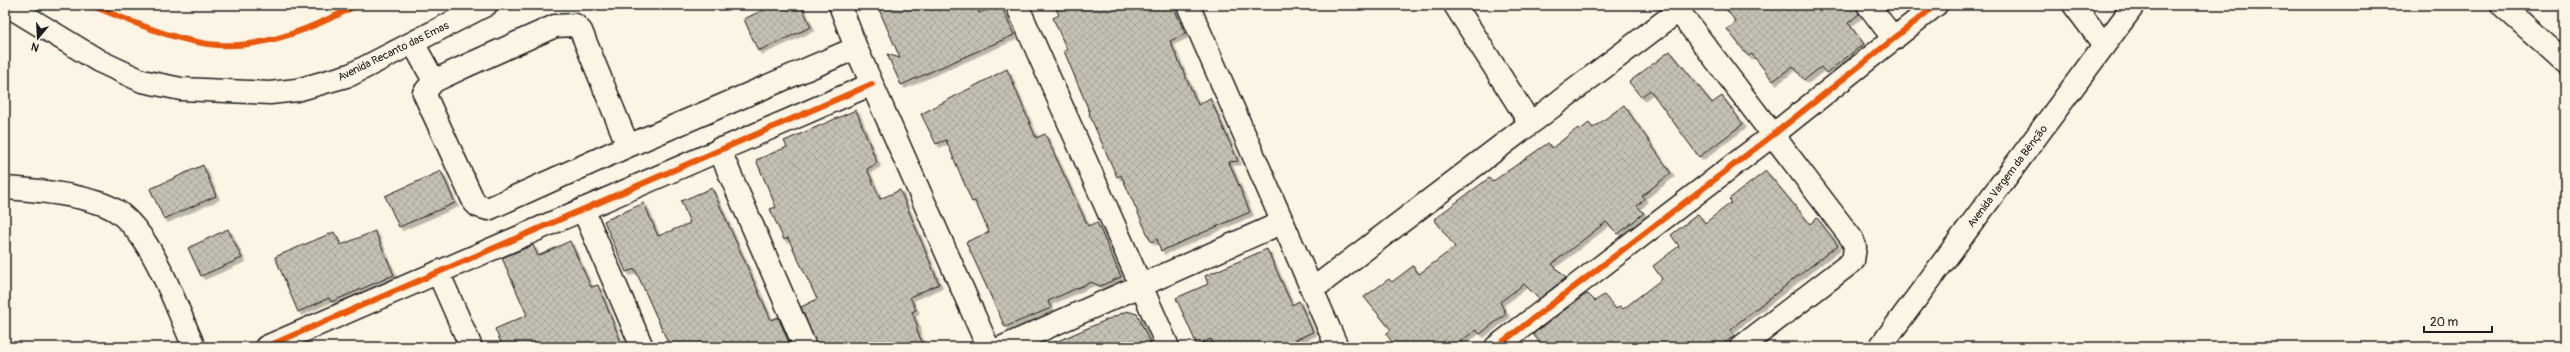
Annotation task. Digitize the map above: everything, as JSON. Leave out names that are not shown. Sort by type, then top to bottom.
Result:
[{"type":"street","name":"Avenida Recanto das Emas","points":[[7,5],[99,61],[142,81],[180,89],[270,93],[296,90],[350,75],[486,5]]},
{"type":"street","points":[[840,5],[856,48],[988,347]]},
{"type":"street","points":[[1017,5],[1168,347]]},
{"type":"street","points":[[1188,5],[1337,347]]},
{"type":"street","points":[[1454,5],[1530,123]]},
{"type":"street","points":[[1868,5],[1894,39]]},
{"type":"street","points":[[1496,347],[1774,134],[1936,5]]},
{"type":"street","points":[[2074,5],[2104,45]]},
{"type":"street","name":"Avenida Vargem da Bênção","points":[[1889,343],[2134,5]]},
{"type":"street","points":[[2502,5],[2565,62]]},
{"type":"street","points":[[1312,289],[1530,123],[1676,8],[1774,134],[1852,238],[1855,255],[1853,261],[1741,347]]},
{"type":"street","points":[[628,146],[581,31],[575,25],[555,26],[434,81],[426,88],[425,97],[474,202],[482,208],[488,210],[628,146],[856,48]]},
{"type":"street","points":[[413,43],[434,81]]},
{"type":"street","points":[[266,347],[719,149],[872,84]]},
{"type":"street","points":[[719,149],[805,347]]},
{"type":"street","points":[[5,188],[40,190],[99,203],[118,212],[133,226],[148,245],[194,347]]},
{"type":"street","points":[[583,209],[642,347]]},
{"type":"street","points":[[1003,347],[1283,222]]},
{"type":"street","points":[[438,272],[471,347]]},
{"type":"building","points":[[774,5],[801,5],[811,27],[758,51],[744,19]]},
{"type":"building","points":[[877,5],[976,5],[979,13],[1001,5],[1014,35],[901,85],[887,54],[900,58]]},
{"type":"building","points":[[1054,5],[1173,5],[1185,34],[1170,41],[1198,105],[1210,98],[1238,161],[1229,162],[1250,212],[1161,251],[1157,239],[1151,242],[1121,175],[1117,177],[1089,114],[1090,113],[1064,51],[1067,50],[1053,18],[1059,15]]},
{"type":"building","points":[[1723,5],[1856,5],[1859,14],[1848,23],[1864,44],[1826,73],[1821,67],[1804,80],[1793,66],[1773,81],[1752,54],[1748,56],[1727,29],[1736,22]]},
{"type":"building","points":[[1670,51],[1712,103],[1722,96],[1743,124],[1699,157],[1650,90],[1641,97],[1629,82]]},
{"type":"building","points":[[1007,69],[1036,138],[1045,134],[1088,226],[1097,222],[1121,277],[1100,286],[1091,282],[1048,301],[1051,308],[1005,327],[966,242],[989,232],[975,201],[972,202],[946,140],[936,144],[921,114]]},
{"type":"building","points":[[1624,105],[1671,173],[1642,196],[1644,199],[1637,206],[1644,213],[1618,234],[1606,222],[1552,264],[1566,278],[1539,299],[1524,284],[1500,302],[1506,314],[1480,334],[1476,330],[1453,347],[1396,347],[1386,334],[1391,330],[1364,297],[1389,279],[1392,282],[1413,266],[1419,274],[1455,247],[1434,219],[1489,178],[1492,182],[1548,143],[1552,148],[1578,128],[1580,130],[1589,123],[1593,128]]},
{"type":"building","points":[[856,110],[877,163],[867,169],[880,199],[900,190],[939,284],[910,297],[916,310],[912,312],[918,327],[916,328],[924,347],[817,347],[801,307],[817,299],[788,238],[784,240],[770,209],[776,207],[756,160],[787,147],[784,141]]},
{"type":"building","points":[[203,165],[216,196],[164,219],[150,189]]},
{"type":"building","points":[[441,171],[455,203],[399,227],[385,196]]},
{"type":"building","points":[[1766,171],[1810,224],[1817,218],[1838,245],[1739,322],[1731,330],[1734,336],[1719,347],[1543,347],[1533,334],[1583,296],[1588,294],[1595,301],[1604,295],[1616,309],[1620,306],[1623,309],[1662,279],[1653,266],[1679,246],[1671,235],[1698,214],[1705,223],[1732,202],[1729,199]]},
{"type":"building","points":[[712,188],[771,320],[778,317],[791,347],[670,347],[635,269],[626,272],[604,221],[644,203],[658,236],[690,223],[681,201]]},
{"type":"building","points":[[228,229],[242,258],[201,276],[188,248]]},
{"type":"building","points":[[375,231],[394,275],[331,302],[329,298],[298,312],[275,257],[334,232],[341,245]]},
{"type":"building","points":[[570,241],[591,287],[598,285],[623,347],[503,347],[495,329],[527,315],[502,258],[533,245],[538,256]]},
{"type":"building","points":[[1267,249],[1292,305],[1299,301],[1313,332],[1295,340],[1298,347],[1215,347],[1211,339],[1197,345],[1176,298],[1208,284],[1205,276]]},
{"type":"building","points":[[1127,311],[1137,314],[1152,347],[1044,347]]},
{"type":"cycle path","points":[[90,5],[153,30],[186,40],[218,45],[254,43],[290,34],[324,21],[357,5]]},
{"type":"cycle path","points":[[1496,347],[1774,134],[1936,5]]},
{"type":"cycle path","points":[[266,347],[872,84]]}]
